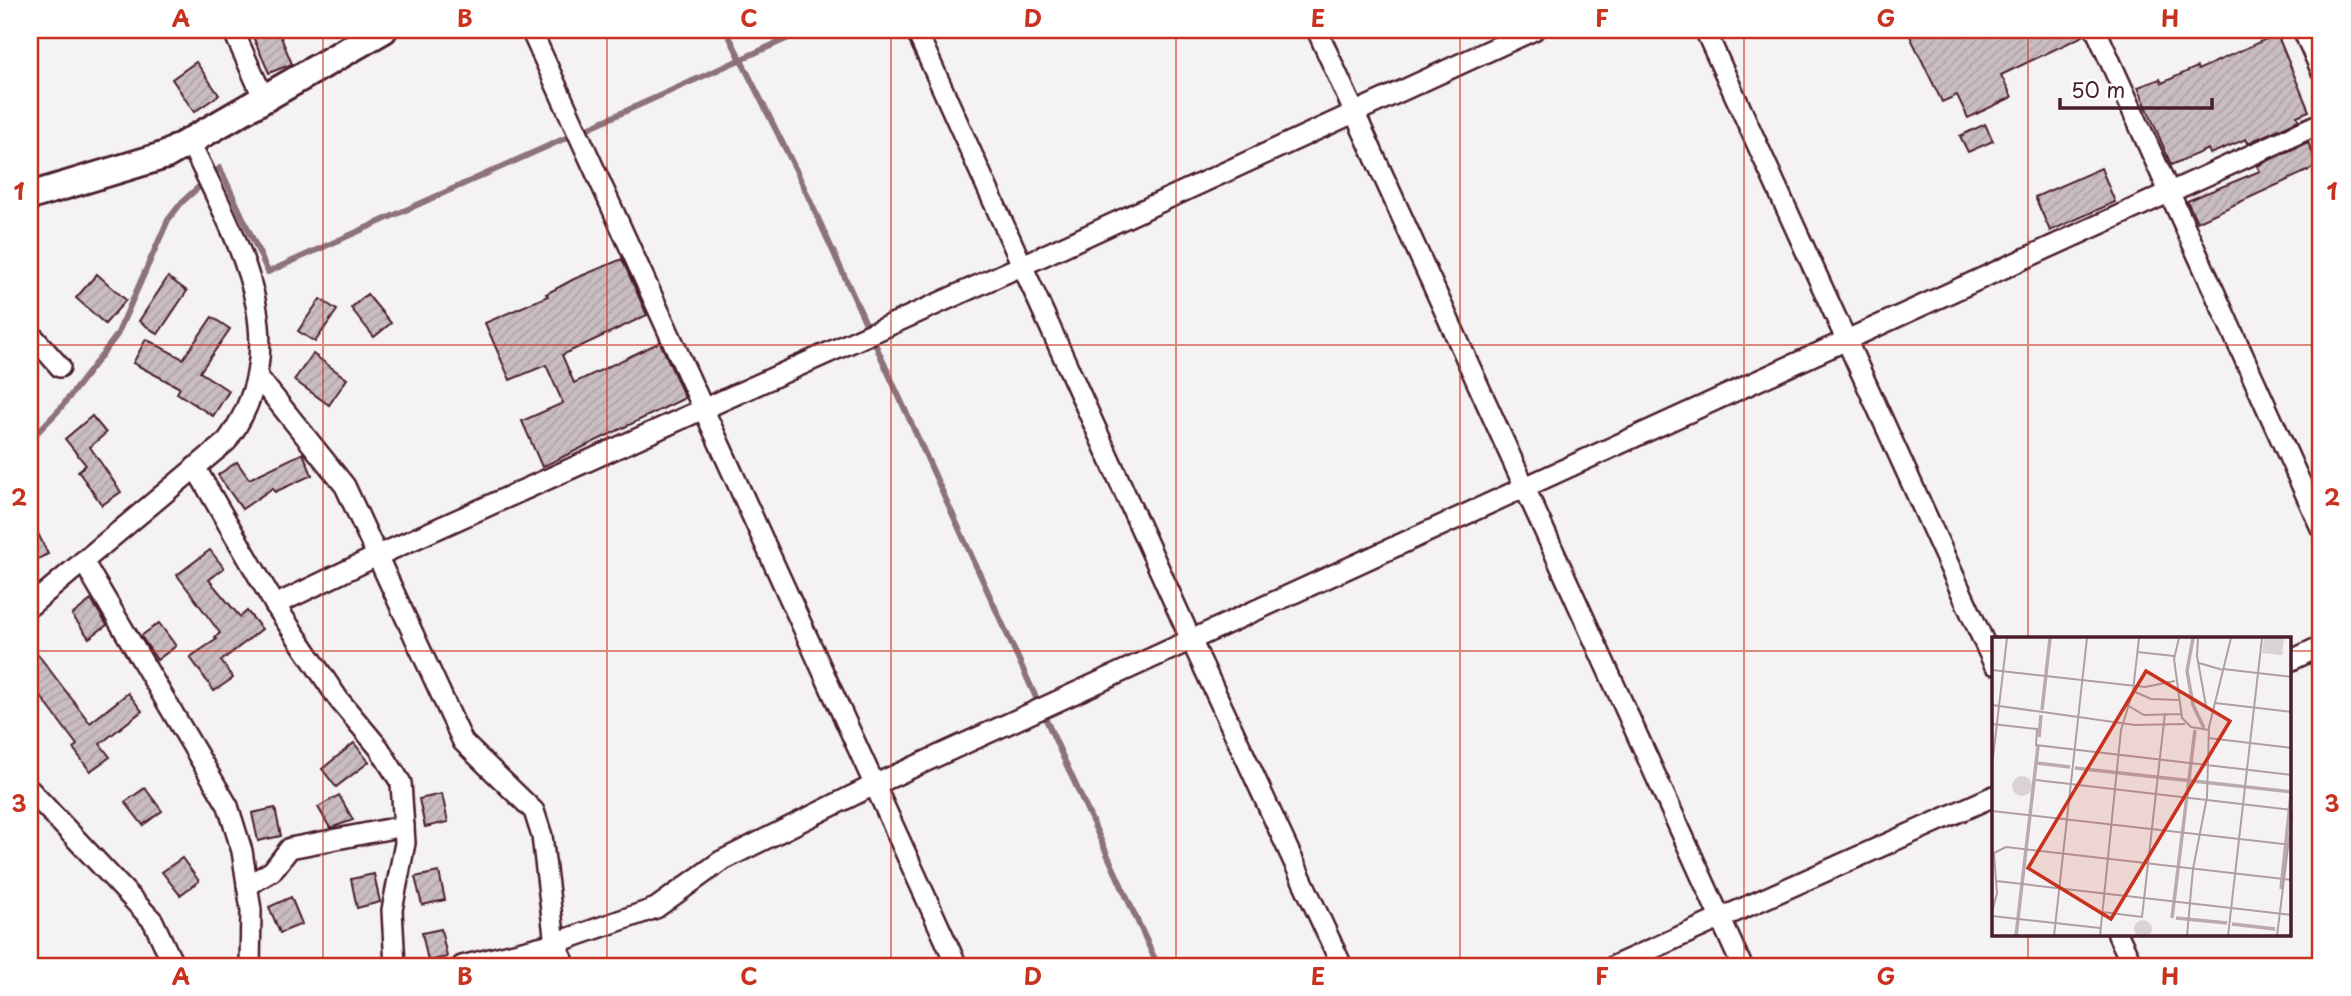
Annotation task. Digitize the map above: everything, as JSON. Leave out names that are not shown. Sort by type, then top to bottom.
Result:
[{"type":"street","points":[[233,30],[264,99]]},
{"type":"street","points":[[30,196],[166,155],[383,30]]},
{"type":"street","points":[[531,30],[957,966]]},
{"type":"street","points":[[916,30],[1192,642],[1342,966]]},
{"type":"street","points":[[1317,30],[1742,966]]},
{"type":"street","points":[[275,606],[379,555],[1021,266],[1534,30]]},
{"type":"street","points":[[1705,30],[1992,660]]},
{"type":"street","points":[[2096,30],[2321,528]]},
{"type":"street","points":[[2303,30],[2321,70]]},
{"type":"street","points":[[462,966],[555,943],[656,908],[721,861],[874,785],[1192,642],[2321,123]]},
{"type":"street","points":[[30,606],[227,441],[244,417],[258,377],[257,306],[246,262],[190,142]]},
{"type":"street","points":[[30,333],[60,367]]},
{"type":"street","points":[[258,377],[345,486],[463,741],[534,811],[542,836],[555,943],[566,966]]},
{"type":"street","points":[[195,467],[275,606],[339,700],[379,748],[401,783],[405,843],[392,910],[395,966]]},
{"type":"street","points":[[83,561],[228,806],[242,851],[251,910],[250,966]]},
{"type":"street","points":[[2292,660],[2321,646]]},
{"type":"street","points":[[30,790],[153,921],[174,966]]},
{"type":"street","points":[[1614,966],[1992,797]]},
{"type":"street","points":[[247,886],[272,871],[290,848],[404,826]]},
{"type":"street","points":[[2118,936],[2133,966]]},
{"type":"building","points":[[250,30],[278,30],[292,64],[269,73]]},
{"type":"building","points":[[1907,30],[2084,30],[2085,35],[2001,75],[2012,97],[1968,118],[1957,95],[1942,102]]},
{"type":"building","points":[[2277,34],[2309,111],[2297,116],[2299,120],[2248,143],[2246,139],[2210,154],[2208,149],[2171,165],[2138,87],[2160,79],[2162,83],[2197,67],[2198,70]]},
{"type":"building","points":[[196,62],[219,95],[194,112],[172,79]]},
{"type":"building","points":[[1985,124],[1993,141],[1968,152],[1960,136]]},
{"type":"building","points":[[2308,142],[2318,166],[2197,222],[2187,201],[2260,171],[2257,166]]},
{"type":"building","points":[[2101,168],[2115,202],[2050,231],[2035,197]]},
{"type":"building","points":[[622,259],[647,315],[562,355],[574,383],[660,342],[685,398],[542,467],[522,421],[563,403],[546,365],[510,380],[485,323],[548,296],[546,294],[574,279]]},
{"type":"building","points":[[97,274],[126,300],[105,324],[76,298]]},
{"type":"building","points":[[168,277],[187,291],[158,334],[139,321]]},
{"type":"building","points":[[367,294],[391,323],[374,337],[351,308]]},
{"type":"building","points":[[320,299],[337,310],[315,342],[298,331]]},
{"type":"building","points":[[212,317],[230,329],[200,372],[229,391],[213,416],[177,393],[180,388],[133,363],[146,339],[183,359]]},
{"type":"building","points":[[313,354],[347,379],[329,405],[294,380]]},
{"type":"building","points":[[92,416],[106,433],[90,447],[121,492],[102,505],[78,471],[86,465],[65,439]]},
{"type":"building","points":[[303,453],[312,475],[275,492],[273,488],[242,509],[218,475],[237,462],[249,479]]},
{"type":"building","points":[[30,517],[48,554],[30,563]]},
{"type":"building","points":[[210,550],[224,568],[209,580],[240,617],[247,611],[262,629],[221,661],[233,678],[214,691],[190,657],[217,639],[215,637],[220,633],[177,575]]},
{"type":"building","points":[[91,600],[107,625],[89,638],[72,615]]},
{"type":"building","points":[[159,623],[176,646],[157,660],[141,636]]},
{"type":"building","points":[[30,644],[90,723],[128,693],[142,711],[100,744],[110,757],[90,771],[73,748],[77,745],[30,682]]},
{"type":"building","points":[[354,743],[369,762],[336,787],[322,769]]},
{"type":"building","points":[[145,788],[162,811],[143,825],[125,802]]},
{"type":"building","points":[[442,794],[448,822],[425,827],[419,799]]},
{"type":"building","points":[[339,795],[353,820],[330,828],[318,807]]},
{"type":"building","points":[[275,808],[281,836],[258,841],[252,813]]},
{"type":"building","points":[[182,858],[199,881],[180,895],[162,872]]},
{"type":"building","points":[[439,872],[445,900],[422,905],[415,877]]},
{"type":"building","points":[[374,874],[380,902],[357,908],[351,879]]},
{"type":"building","points":[[291,897],[302,924],[280,933],[269,907]]},
{"type":"building","points":[[441,929],[447,957],[428,961],[422,933]]},
{"type":"waterway","points":[[726,30],[797,172],[1158,966]]},
{"type":"waterway","points":[[30,440],[60,409],[117,335],[168,220],[182,202],[220,168],[268,272],[806,30]]}]
